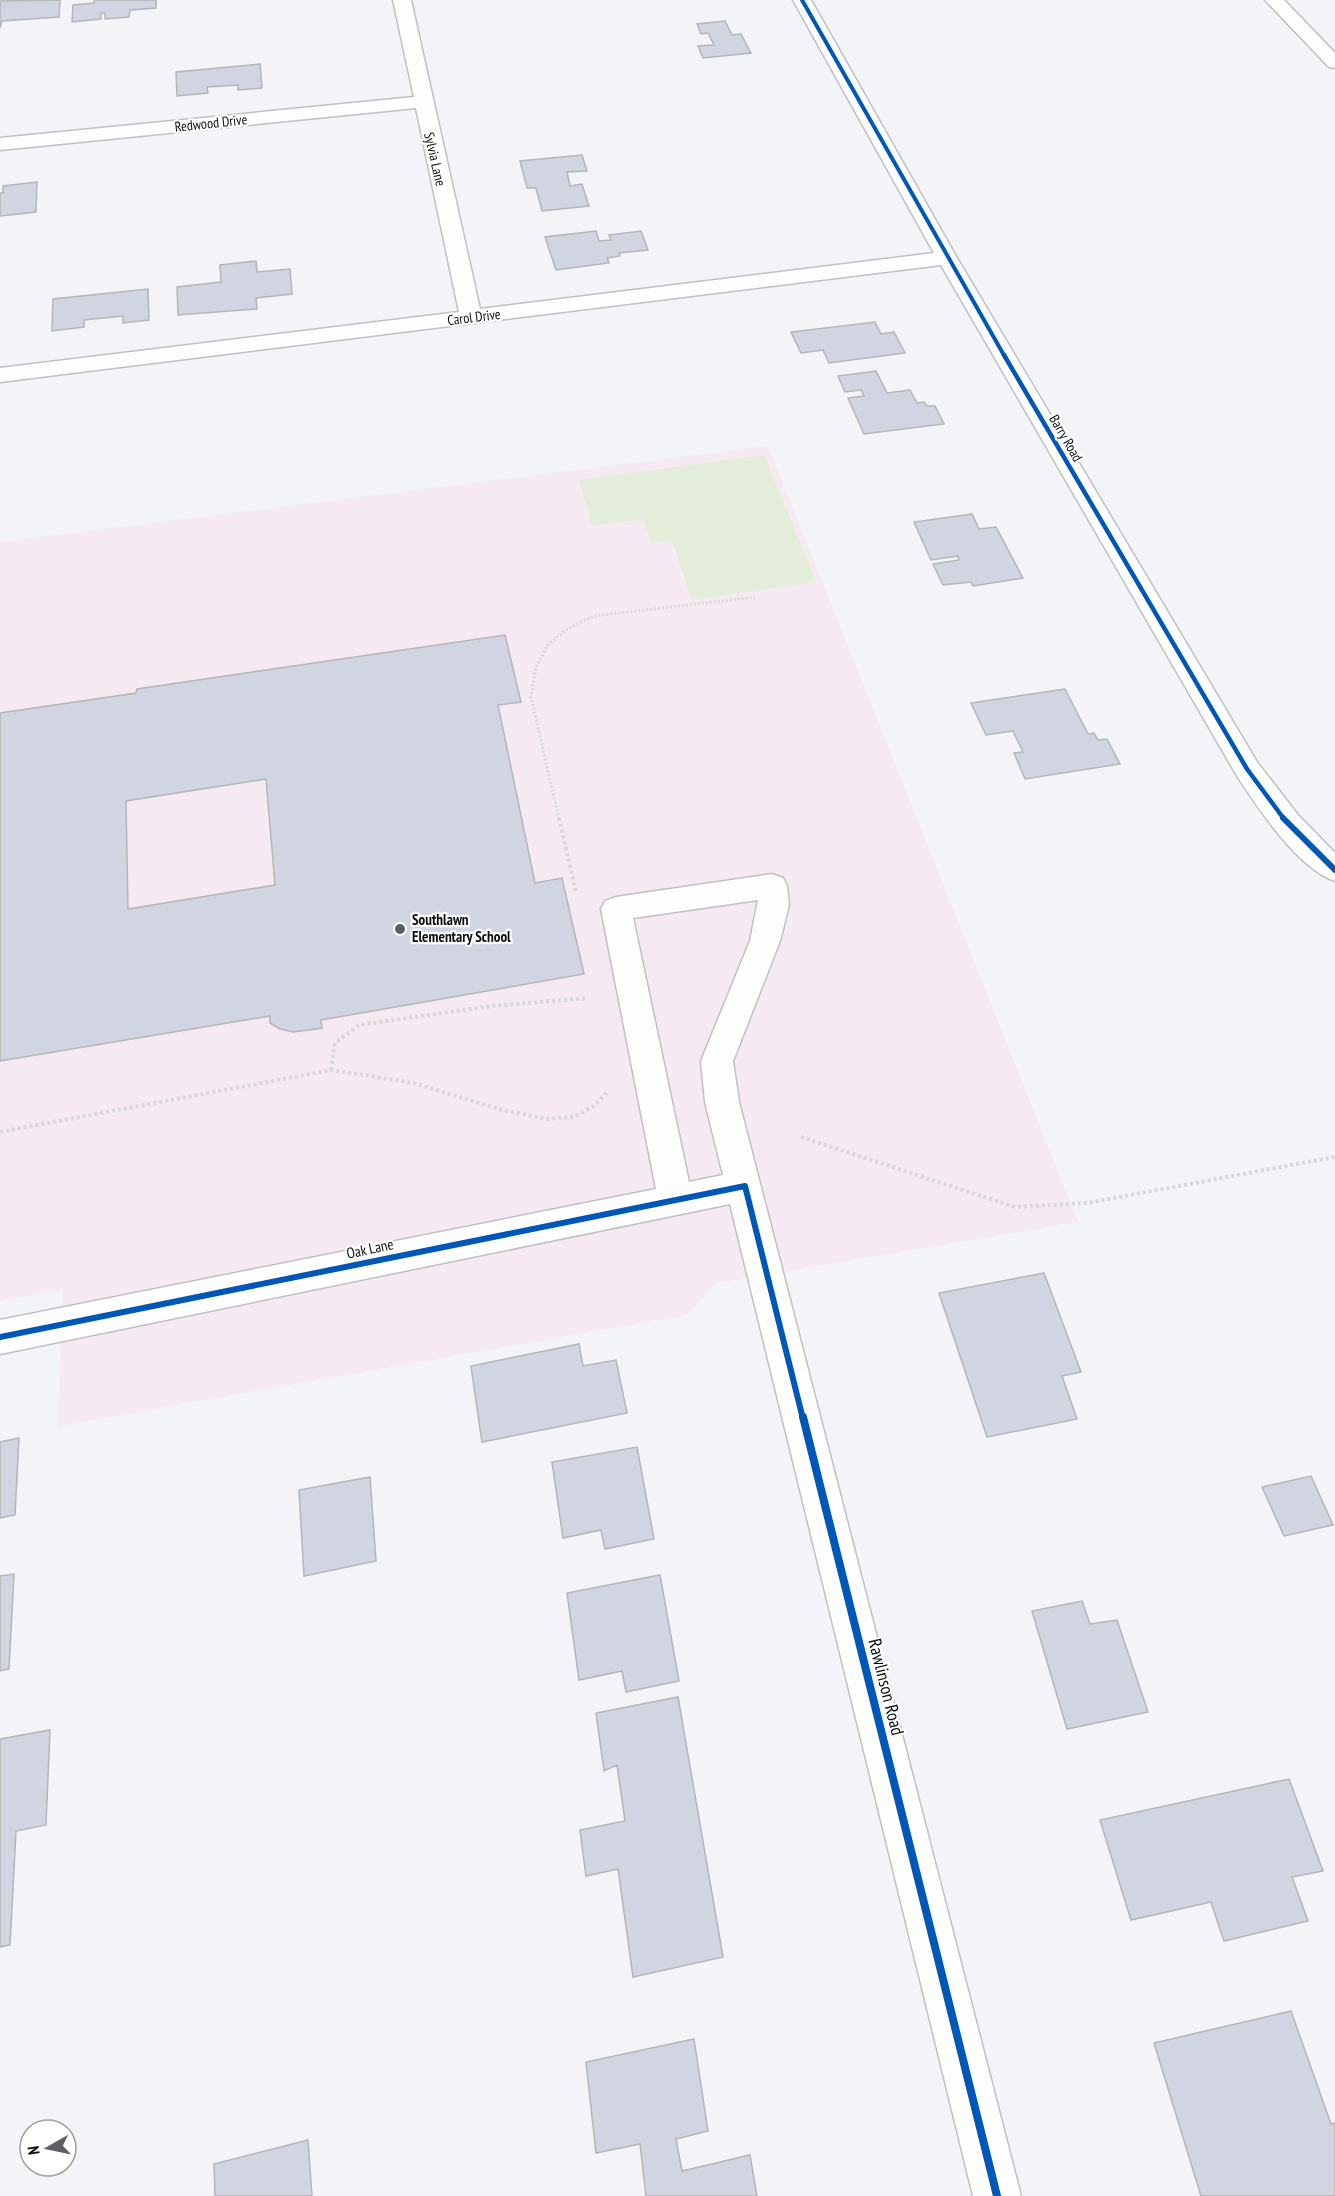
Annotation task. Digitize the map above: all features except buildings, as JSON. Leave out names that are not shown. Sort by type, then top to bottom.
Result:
[{"type":"street","name":"Sylvia Lane","points":[[402,0],[471,317]]},
{"type":"street","name":"Barry Road","points":[[802,0],[947,258],[1247,769],[1270,803],[1295,832],[1335,870]]},
{"type":"street","points":[[1274,0],[1335,63]]},
{"type":"street","name":"Redwood Drive","points":[[0,144],[423,102]]},
{"type":"street","name":"Carol Drive","points":[[0,375],[947,258]]},
{"type":"street","name":"Rawlinson Road","points":[[675,1199],[616,909],[772,886],[774,905],[765,941],[717,1061],[722,1102],[998,2196]]},
{"type":"street","name":"Oak Lane","points":[[0,1337],[745,1186]]},
{"type":"path","points":[[578,903],[531,697],[532,679],[539,657],[550,641],[571,624],[594,616],[755,597]]},
{"type":"path","points":[[331,1070],[335,1043],[359,1025],[491,1006],[589,998]]},
{"type":"path","points":[[0,1132],[331,1070],[414,1083],[502,1110],[547,1119],[574,1117],[594,1106],[611,1087]]},
{"type":"path","points":[[801,1137],[1015,1207],[1087,1203],[1335,1157]]},
{"type":"shaded area","points":[[768,446],[1078,1222],[717,1283],[686,1315],[58,1426],[63,1289],[0,1301],[0,542]]},
{"type":"green space","points":[[764,455],[816,582],[692,600],[672,540],[651,543],[643,519],[592,526],[579,480]]},
{"type":"cycle path","points":[[802,0],[947,258],[1247,769],[1287,822],[1335,870]]},
{"type":"cycle path","points":[[0,1337],[745,1186],[997,2196]]},
{"type":"place","name":"Southlawn Elementary School","points":[[400,929]]}]
